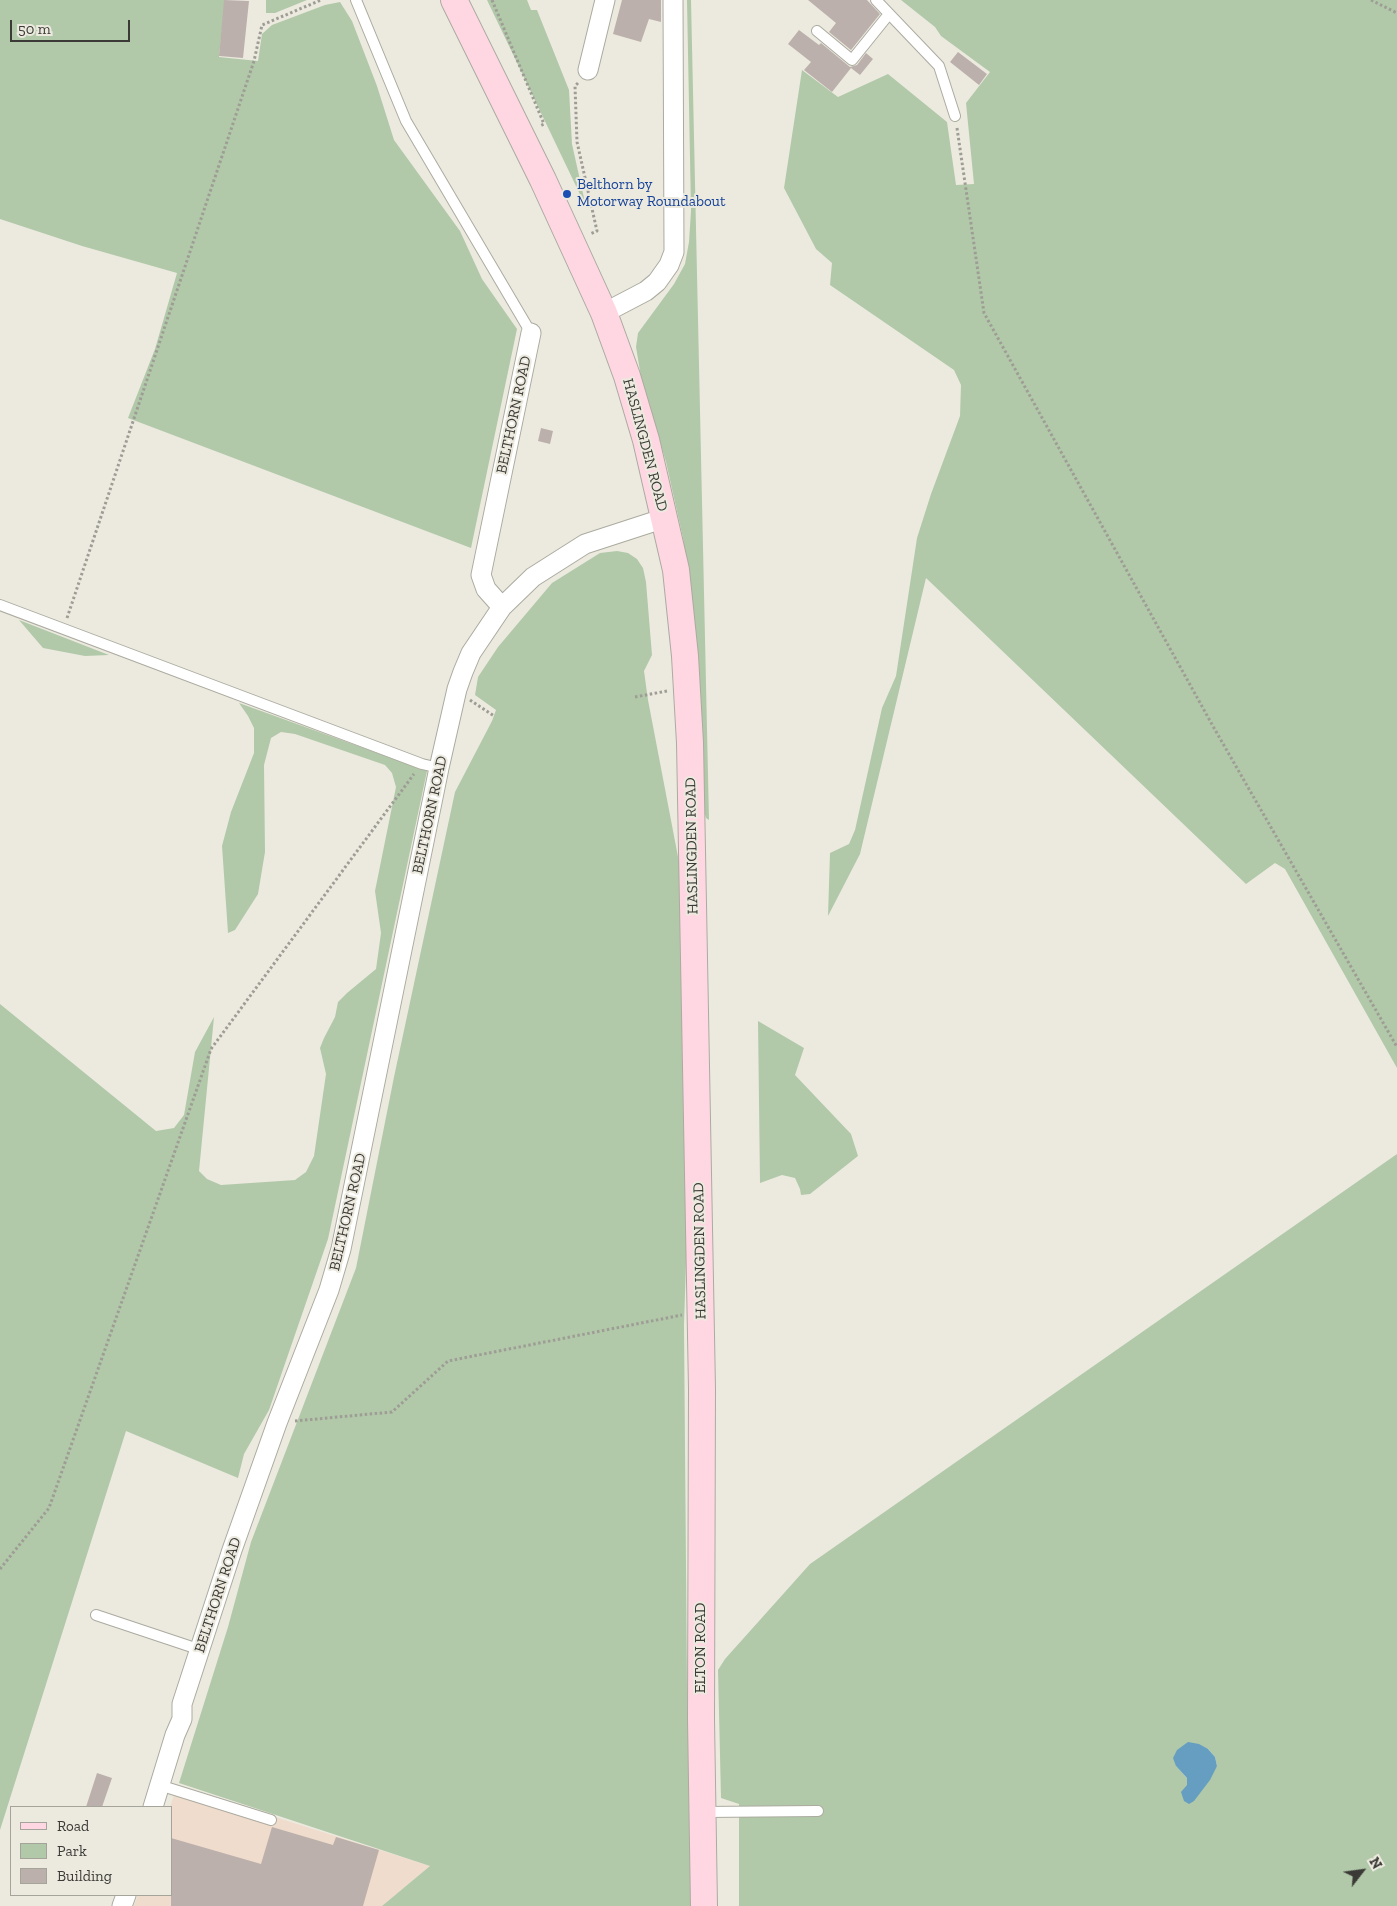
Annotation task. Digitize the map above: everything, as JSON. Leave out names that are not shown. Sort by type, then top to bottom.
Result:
[{"type":"main road","name":"HASLINGDEN ROAD","points":[[454,0],[521,134],[604,313],[630,386],[646,440],[676,570],[691,753],[702,1389]]},
{"type":"main road","name":"ELTON ROAD","points":[[702,1389],[701,1719],[704,1906]]},
{"type":"street","points":[[588,70],[605,0]]},
{"type":"street","points":[[604,313],[646,291],[657,282],[669,265],[674,252],[673,0]]},
{"type":"street","name":"BELTHORN ROAD","points":[[502,608],[486,589],[481,575],[531,333]]},
{"type":"street","name":"BELTHORN ROAD","points":[[153,1806],[175,1735],[182,1719],[182,1704],[232,1550],[277,1423],[329,1290],[341,1249],[430,766],[471,653],[502,608],[533,578],[584,544],[665,518]]},
{"type":"lane","points":[[356,0],[406,121],[531,333]]},
{"type":"lane","points":[[877,1],[939,66],[955,116]]},
{"type":"lane","points":[[817,31],[852,60],[889,14]]},
{"type":"lane","points":[[0,605],[430,766]]},
{"type":"lane","points":[[96,1615],[200,1650]]},
{"type":"lane","points":[[159,1785],[271,1820]]},
{"type":"lane","points":[[703,1812],[818,1811]]},
{"type":"path","points":[[64,628],[254,61],[262,25],[321,0]]},
{"type":"path","points":[[492,0],[544,124],[521,134]]},
{"type":"path","points":[[1372,0],[1397,13]]},
{"type":"path","points":[[572,242],[597,231],[577,142],[575,86],[588,70]]},
{"type":"path","points":[[955,116],[984,313],[1219,736],[1397,1047]]},
{"type":"path","points":[[635,698],[687,687]]},
{"type":"path","points":[[456,693],[494,716]]},
{"type":"path","points":[[0,1569],[49,1508],[211,1050],[430,766]]},
{"type":"path","points":[[277,1423],[392,1412],[448,1361],[700,1312]]},
{"type":"shaded area","points":[[177,1786],[430,1866],[382,1906],[134,1906],[138,1896],[172,1896],[172,1806],[170,1806]]},
{"type":"green space","points":[[0,0],[225,0],[219,57],[258,61],[262,34],[272,25],[325,5],[340,2],[352,21],[377,86],[394,140],[460,231],[482,279],[517,329],[471,548],[128,418],[155,349],[177,273],[82,246],[0,219]]},
{"type":"green space","points":[[266,0],[307,0],[275,13],[266,13]]},
{"type":"green space","points":[[487,0],[527,0],[531,10],[537,10],[569,90],[572,144],[586,207]]},
{"type":"green space","points":[[687,0],[691,0],[709,820],[706,818],[702,803],[692,612],[683,538],[666,462],[641,377],[636,347],[638,333],[674,284],[685,264],[689,242],[691,211]]},
{"type":"green space","points":[[901,0],[1397,0],[1397,1068],[1285,869],[1275,863],[1246,884],[926,578],[860,854],[828,916],[830,853],[849,844],[855,830],[882,708],[896,676],[917,538],[960,416],[961,385],[954,370],[830,285],[832,263],[816,249],[784,188],[802,70],[838,97],[888,74],[947,122],[956,185],[974,184],[966,103],[990,72],[941,36],[935,27]]},
{"type":"green space","points":[[617,551],[628,553],[637,559],[643,568],[646,582],[652,655],[644,671],[679,862],[688,1200],[684,1325],[687,1686],[692,1906],[382,1906],[430,1866],[179,1783],[228,1627],[251,1542],[356,1268],[394,1077],[455,792],[496,710],[475,695],[478,677],[498,647],[552,583],[600,553]]},
{"type":"green space","points":[[19,620],[109,655],[85,656],[43,648]]},
{"type":"green space","points":[[239,703],[427,771],[328,1239],[269,1410],[244,1454],[238,1478],[126,1431],[0,1830],[0,1004],[156,1131],[174,1128],[184,1115],[195,1052],[214,1017],[199,1171],[207,1179],[221,1185],[295,1180],[306,1172],[314,1156],[326,1074],[320,1048],[335,1017],[338,1002],[376,969],[381,933],[375,891],[396,787],[392,773],[385,765],[295,734],[281,732],[271,738],[264,765],[265,852],[258,894],[235,930],[228,933],[222,846],[231,812],[254,753],[254,728]]},
{"type":"green space","points":[[758,1021],[804,1048],[795,1075],[851,1134],[858,1156],[810,1194],[801,1195],[795,1178],[782,1175],[760,1183]]},
{"type":"green space","points":[[1397,1154],[1397,1906],[739,1906],[739,1804],[721,1798],[718,1670],[725,1659],[810,1564]],"holes":[[[1208,1749],[1215,1757],[1217,1766],[1187,1785],[1187,1778],[1176,1766]]]},
{"type":"water","points":[[1188,1742],[1199,1744],[1208,1749],[1215,1757],[1217,1766],[1210,1780],[1194,1801],[1189,1804],[1184,1801],[1181,1792],[1187,1785],[1187,1778],[1176,1766],[1173,1758],[1177,1750]]},
{"type":"building","points":[[224,0],[249,1],[243,58],[219,56]]},
{"type":"building","points":[[622,0],[661,0],[661,22],[649,19],[641,42],[613,34]]},
{"type":"building","points":[[808,0],[867,0],[880,14],[851,50],[829,32],[836,23]]},
{"type":"building","points":[[799,30],[819,45],[821,43],[850,67],[857,65],[866,53],[873,59],[860,75],[851,68],[832,92],[804,70],[811,62],[788,44]]},
{"type":"building","points":[[958,52],[987,74],[979,85],[950,62]]},
{"type":"building","points":[[541,428],[553,431],[550,444],[538,441]]},
{"type":"building","points":[[97,1773],[112,1778],[102,1806],[86,1806]]},
{"type":"building","points":[[272,1827],[333,1845],[336,1837],[379,1850],[363,1906],[171,1906],[172,1838],[261,1864]]},
{"type":"place","name":"Belthorn by Motorway Roundabout","points":[[567,194]]}]
